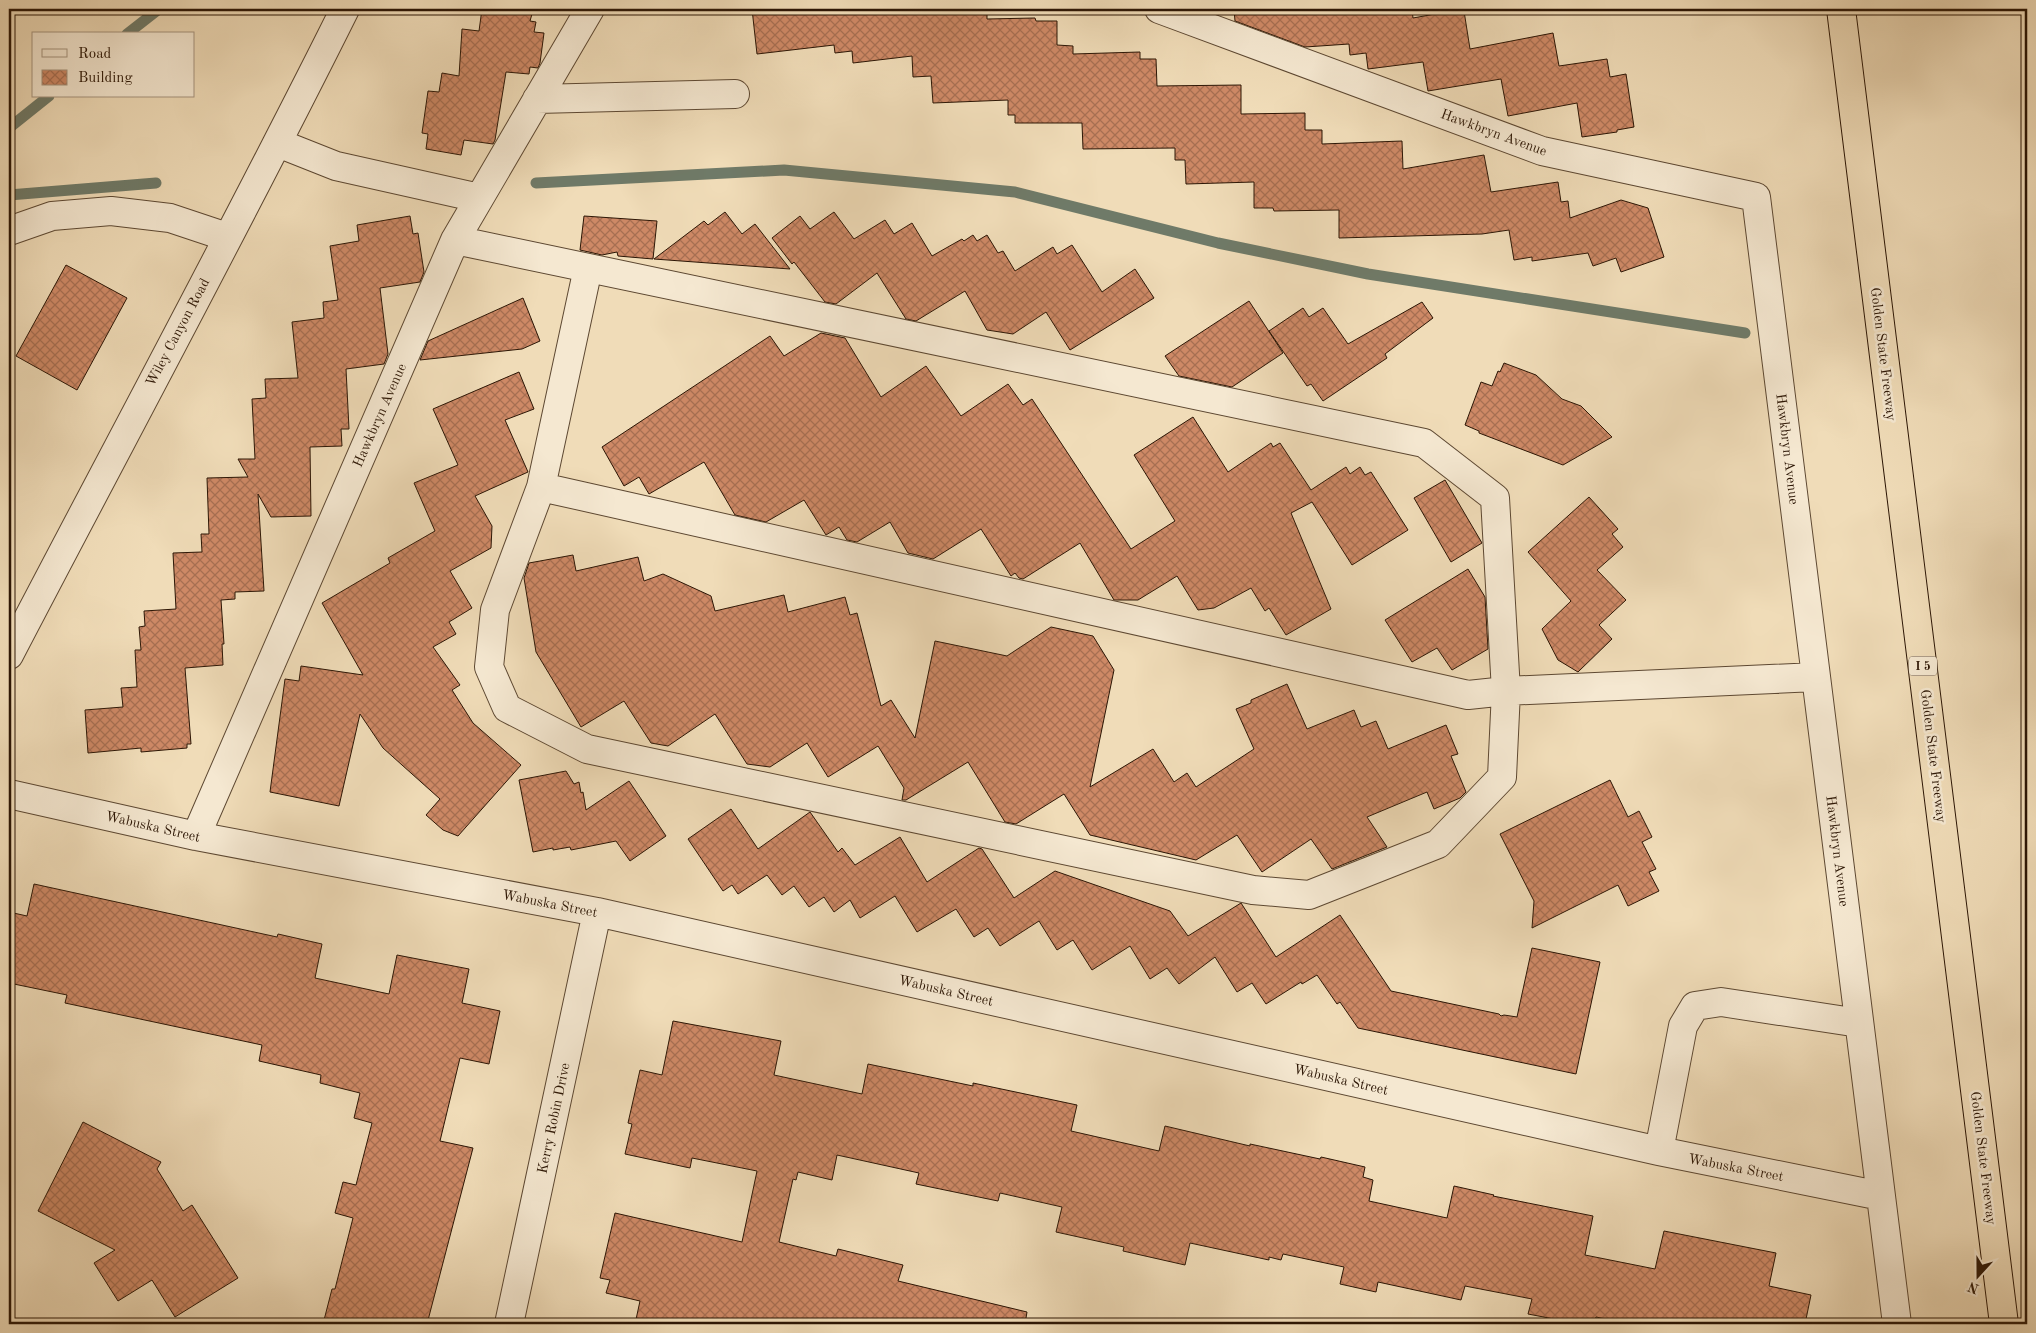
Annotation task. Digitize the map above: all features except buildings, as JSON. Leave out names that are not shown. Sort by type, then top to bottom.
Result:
[{"type":"highway","name":"Golden State Freeway","points":[[1841,9],[2004,1324]]},
{"type":"street","name":"Wiley Canyon Road","points":[[9,655],[227,236],[278,143],[345,9]]},
{"type":"street","name":"Hawkbryn Avenue","points":[[196,836],[455,240],[590,9]]},
{"type":"street","name":"Hawkbryn Avenue","points":[[1160,9],[1542,151],[1756,197],[1897,1324]]},
{"type":"street","points":[[537,99],[735,94]]},
{"type":"street","points":[[278,143],[336,166],[479,198]]},
{"type":"street","points":[[9,231],[52,216],[111,211],[170,218],[227,236]]},
{"type":"street","points":[[455,240],[1424,443],[1495,498],[1506,692],[1502,778],[1438,844],[1309,894],[1254,890],[587,749],[507,708],[489,667],[495,610],[541,487],[588,268]]},
{"type":"street","points":[[541,487],[1468,695],[1816,677]]},
{"type":"street","name":"Wabuska Street","points":[[9,794],[196,836],[597,912],[1659,1151],[1881,1196]]},
{"type":"street","name":"Kerry Robin Drive","points":[[509,1324],[597,912]]},
{"type":"street","points":[[1659,1151],[1683,1026],[1695,1006],[1721,1002],[1859,1023]]},
{"type":"waterway","points":[[130,32],[159,9]]},
{"type":"waterway","points":[[9,128],[46,98]]},
{"type":"waterway","points":[[536,183],[784,170],[1015,192],[1218,243],[1368,274],[1745,333]]},
{"type":"waterway","points":[[9,195],[156,183]]}]
